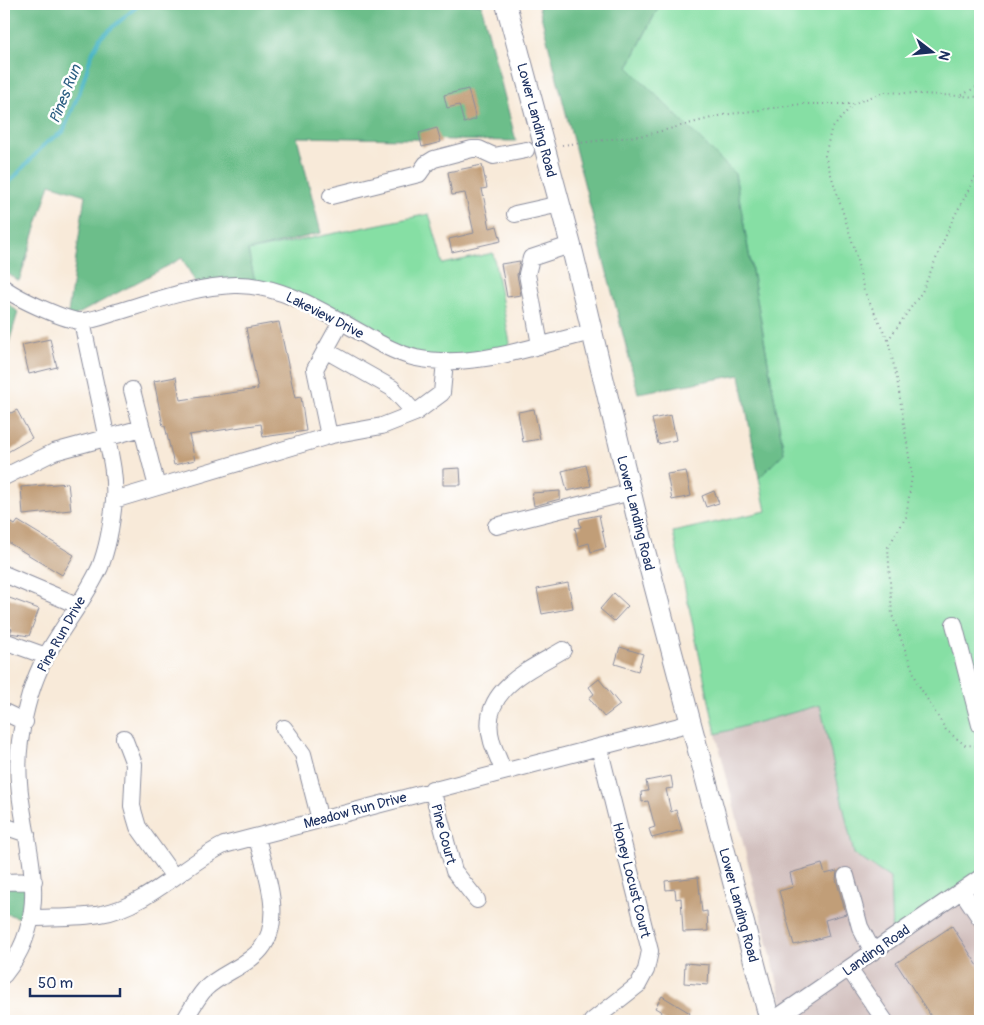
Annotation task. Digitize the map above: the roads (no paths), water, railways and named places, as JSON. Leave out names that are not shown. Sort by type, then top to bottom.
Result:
[{"type":"main road","name":"Lower Landing Road","points":[[506,4],[560,204],[631,492],[691,723],[771,1021]]},
{"type":"street","points":[[332,196],[419,174],[426,164],[434,159],[472,149],[479,149],[494,156],[544,146]]},
{"type":"street","points":[[515,214],[560,204]]},
{"type":"street","points":[[540,345],[527,274],[531,258],[570,244]]},
{"type":"street","name":"Lakeview Drive","points":[[82,321],[200,290],[236,285],[288,295],[383,345],[415,358],[445,361],[472,359],[592,332]]},
{"type":"street","points":[[4,288],[17,298],[82,321]]},
{"type":"street","name":"Pine Run Drive","points":[[4,975],[23,942],[32,918],[34,881],[19,760],[25,722],[33,688],[46,656],[100,566],[114,500],[114,481],[106,436],[82,321]]},
{"type":"street","points":[[329,436],[315,368],[341,322]]},
{"type":"street","points":[[325,350],[392,388],[415,413]]},
{"type":"street","points":[[114,500],[329,436],[382,426],[415,413],[442,393],[445,361]]},
{"type":"street","points":[[132,390],[157,487]]},
{"type":"street","points":[[4,477],[54,452],[106,436],[142,428]]},
{"type":"street","points":[[496,526],[631,492]]},
{"type":"street","points":[[4,574],[77,605]]},
{"type":"street","points":[[954,624],[978,708],[980,725]]},
{"type":"street","points":[[4,640],[46,656]]},
{"type":"street","points":[[503,771],[492,742],[489,726],[495,702],[503,688],[513,679],[563,650]]},
{"type":"street","points":[[4,712],[25,722]]},
{"type":"street","name":"Meadow Run Drive","points":[[32,918],[101,914],[129,904],[174,877],[201,857],[224,845],[258,838],[432,789],[691,723]]},
{"type":"street","points":[[284,728],[303,754],[320,820]]},
{"type":"street","points":[[124,738],[134,764],[132,806],[138,827],[174,877]]},
{"type":"street","name":"Honey Locust Court","points":[[592,1021],[638,985],[646,970],[650,950],[599,746]]},
{"type":"street","name":"Pine Court","points":[[432,789],[454,871],[477,900]]},
{"type":"street","points":[[4,826],[28,834]]},
{"type":"street","points":[[184,1021],[205,989],[262,948],[269,933],[272,915],[271,891],[258,838]]},
{"type":"street","points":[[846,876],[860,928],[873,952]]},
{"type":"street","name":"Landing Road","points":[[771,1021],[980,878]]},
{"type":"street","points":[[4,882],[34,881]]},
{"type":"street","points":[[962,891],[980,916]]},
{"type":"street","points":[[849,969],[885,1021]]},
{"type":"waterway","name":"Pines Run","points":[[4,188],[47,142],[63,132],[81,88],[91,56],[100,38],[140,4]]}]
